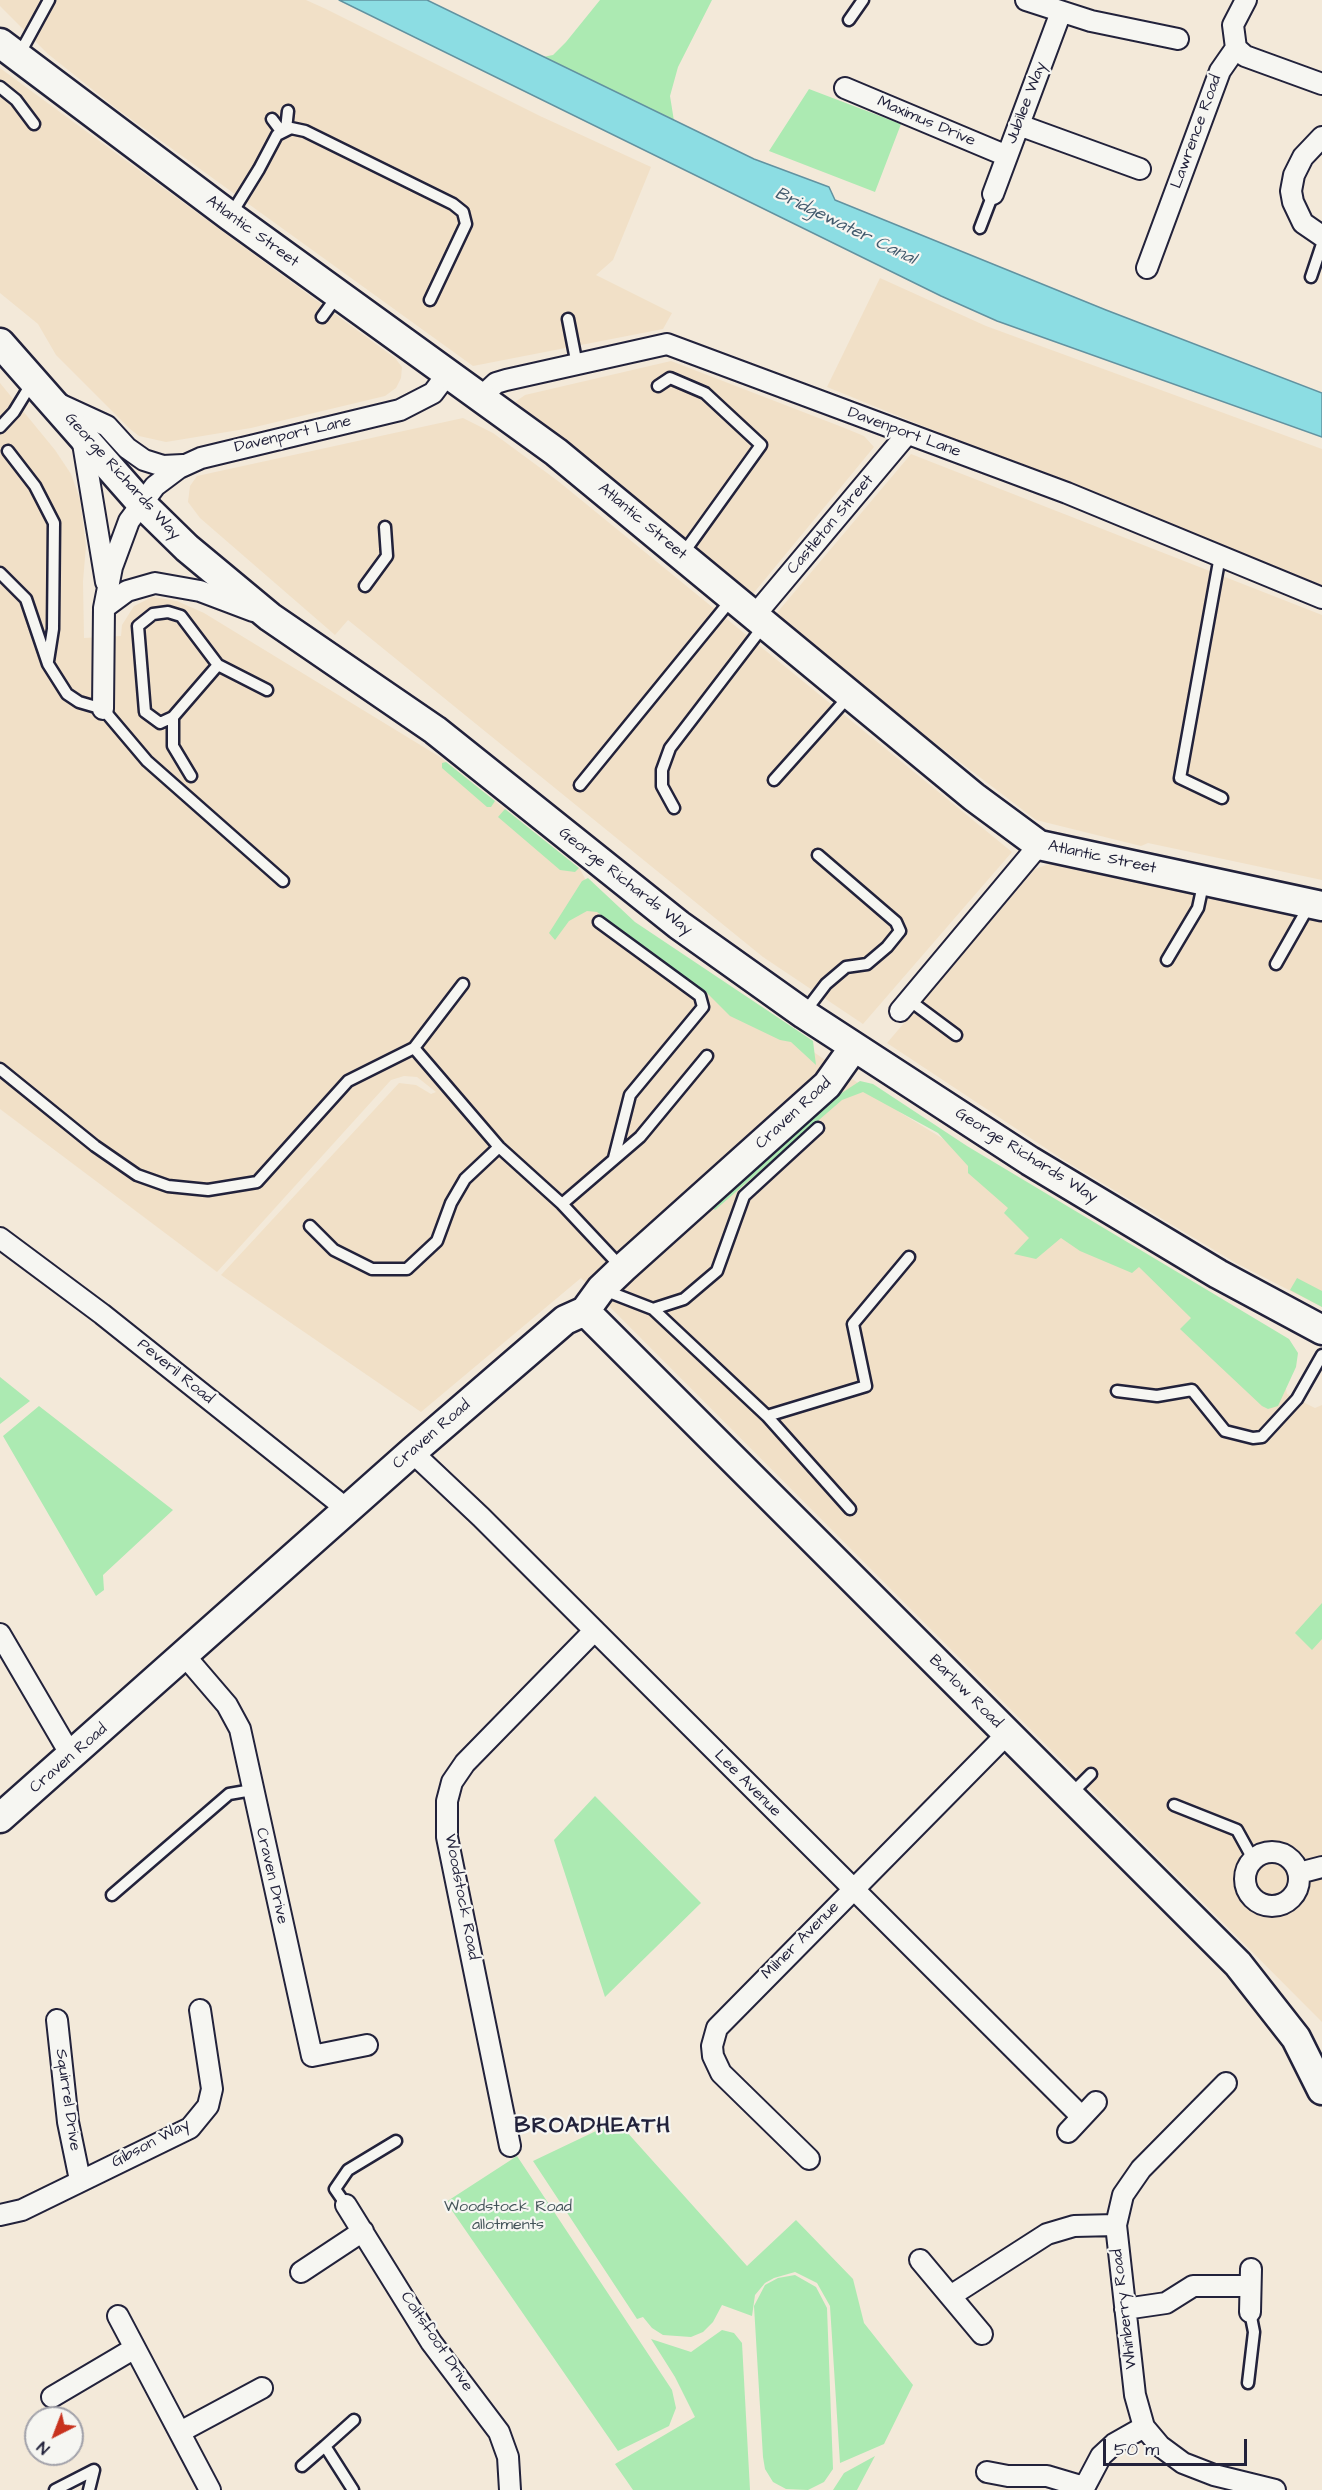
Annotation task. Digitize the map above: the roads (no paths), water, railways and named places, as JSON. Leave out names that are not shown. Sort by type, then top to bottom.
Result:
[{"type":"street","points":[[1026,0],[1061,12],[1178,39]]},
{"type":"street","points":[[1246,0],[1233,25],[1236,48],[1245,56],[1322,84]]},
{"type":"street","name":"Jubilee Way","points":[[993,194],[1061,12]]},
{"type":"street","name":"Lawrence Road","points":[[1147,268],[1220,71],[1236,48]]},
{"type":"street","name":"Atlantic Street","points":[[9,50],[230,216],[556,452],[974,797],[1039,845],[1316,905]]},
{"type":"street","name":"Maximus Drive","points":[[845,88],[1007,156]]},
{"type":"street","points":[[1019,125],[1140,169]]},
{"type":"street","points":[[1322,137],[1303,157],[1294,175],[1292,190],[1293,202],[1303,223],[1322,236]]},
{"type":"street","name":"George Richards Way","points":[[0,343],[141,503],[187,548],[270,617],[435,730],[679,926],[804,1014],[1030,1161],[1218,1274],[1322,1330]]},
{"type":"street","name":"Davenport Lane","points":[[482,397],[496,383],[667,344],[1067,493],[1322,598]]},
{"type":"street","name":"Davenport Lane","points":[[106,598],[120,539],[141,503],[155,486],[183,465],[246,446],[400,410],[433,393],[448,373]]},
{"type":"street","points":[[43,390],[107,426],[127,448],[144,460],[163,466],[183,465]]},
{"type":"street","name":"Castleton Street","points":[[760,620],[907,434]]},
{"type":"street","points":[[82,435],[106,598],[103,709]]},
{"type":"street","points":[[106,598],[155,583],[200,591],[270,617]]},
{"type":"street","points":[[904,1005],[1039,845]]},
{"type":"street","name":"Craven Road","points":[[0,1818],[412,1452],[565,1320],[593,1300],[623,1268],[827,1085],[854,1047]]},
{"type":"street","name":"Peveril Road","points":[[0,1238],[102,1314],[348,1510]]},
{"type":"street","name":"Barlow Road","points":[[593,1300],[1007,1734],[1238,1964],[1296,2038],[1322,2090]]},
{"type":"street","name":"Lee Avenue","points":[[412,1452],[1082,2117]]},
{"type":"street","name":"Woodstock Road","points":[[510,2146],[447,1837],[447,1801],[452,1782],[465,1763],[594,1631]]},
{"type":"street","points":[[0,1634],[72,1756]]},
{"type":"street","name":"Craven Drive","points":[[185,1656],[227,1705],[240,1729],[312,2056],[367,2045]]},
{"type":"street","name":"Milner Avenue","points":[[809,2159],[722,2073],[713,2056],[714,2037],[723,2020],[1007,1734]]},
{"type":"street","points":[[1261,1853],[1280,1853],[1288,1857],[1299,1873],[1297,1890],[1286,1902],[1278,1906],[1261,1904],[1254,1900],[1245,1884],[1244,1875],[1253,1859],[1261,1853]]},
{"type":"street","points":[[1299,1873],[1322,1867]]},
{"type":"street","name":"Gibson Way","points":[[0,2215],[22,2210],[190,2128],[208,2106],[212,2090],[200,2010]]},
{"type":"street","name":"Squirrel Drive","points":[[57,2020],[68,2121],[80,2180]]},
{"type":"street","name":"Whinberry Road","points":[[1226,2083],[1141,2169],[1123,2195],[1116,2225],[1135,2395],[1144,2427],[1160,2446],[1183,2463],[1214,2475],[1275,2490]]},
{"type":"street","points":[[1068,2132],[1096,2102]]},
{"type":"street","name":"Coltsfoot Drive","points":[[346,2205],[431,2342],[499,2433],[508,2457],[510,2490]]},
{"type":"street","points":[[952,2295],[1047,2234],[1074,2226],[1116,2225]]},
{"type":"street","points":[[301,2272],[363,2231]]},
{"type":"street","points":[[920,2260],[952,2295],[982,2334]]},
{"type":"street","points":[[1125,2309],[1166,2303],[1193,2286],[1250,2277],[1250,2312]]},
{"type":"street","points":[[118,2316],[210,2490]]},
{"type":"street","points":[[52,2397],[135,2348]]},
{"type":"street","points":[[180,2433],[262,2388]]},
{"type":"street","points":[[987,2472],[1008,2476],[1047,2476],[1084,2489],[1101,2456],[1114,2444],[1144,2427]]},
{"type":"lane","points":[[9,50],[49,0]]},
{"type":"lane","points":[[849,21],[863,0]]},
{"type":"lane","points":[[0,87],[16,100],[34,124]]},
{"type":"lane","points":[[230,216],[283,130],[288,111]]},
{"type":"lane","points":[[272,119],[283,130],[305,131],[453,204],[463,212],[466,224],[430,300]]},
{"type":"lane","points":[[980,228],[993,194]]},
{"type":"lane","points":[[1311,277],[1322,244]]},
{"type":"lane","points":[[322,317],[338,294]]},
{"type":"lane","points":[[568,319],[577,365]]},
{"type":"lane","points":[[658,386],[670,378],[705,393],[761,446],[682,556]]},
{"type":"lane","points":[[0,427],[14,412],[43,390]]},
{"type":"lane","points":[[8,451],[35,486],[54,524],[53,629],[48,664]]},
{"type":"lane","points":[[365,586],[387,556],[385,527]]},
{"type":"lane","points":[[1220,556],[1180,778],[1222,798]]},
{"type":"lane","points":[[0,573],[26,598],[48,664],[67,694],[79,702],[103,709],[147,761],[283,881]]},
{"type":"lane","points":[[580,785],[733,597]]},
{"type":"lane","points":[[218,666],[172,717],[160,723],[146,712],[138,626],[153,614],[168,612],[181,616],[191,626],[218,666],[267,690]]},
{"type":"lane","points":[[674,808],[663,786],[662,770],[670,748],[760,620]]},
{"type":"lane","points":[[774,780],[850,694]]},
{"type":"lane","points":[[172,717],[173,746],[191,776]]},
{"type":"lane","points":[[804,1014],[826,984],[846,967],[867,964],[887,947],[900,931],[896,922],[818,855]]},
{"type":"lane","points":[[1167,960],[1198,908],[1204,880]]},
{"type":"lane","points":[[1276,964],[1316,905]]},
{"type":"lane","points":[[599,922],[700,996],[703,1006],[630,1095],[614,1158]]},
{"type":"lane","points":[[0,1069],[95,1146],[137,1175],[168,1186],[208,1190],[257,1182],[348,1081],[414,1048],[463,984]]},
{"type":"lane","points":[[904,1005],[956,1035]]},
{"type":"lane","points":[[414,1048],[500,1147],[562,1204],[623,1268]]},
{"type":"lane","points":[[562,1204],[640,1137],[707,1056]]},
{"type":"lane","points":[[593,1300],[653,1309],[684,1299],[717,1270],[744,1196],[818,1128]]},
{"type":"lane","points":[[310,1226],[334,1250],[372,1269],[407,1269],[437,1241],[451,1203],[465,1179],[500,1147]]},
{"type":"lane","points":[[767,1416],[866,1386],[853,1324],[909,1257]]},
{"type":"lane","points":[[653,1309],[767,1416],[850,1509]]},
{"type":"lane","points":[[1117,1391],[1157,1396],[1192,1390],[1225,1431],[1253,1438],[1262,1437],[1298,1399],[1322,1355]]},
{"type":"lane","points":[[1069,1796],[1091,1774]]},
{"type":"lane","points":[[112,1895],[229,1794],[252,1790]]},
{"type":"lane","points":[[1174,1805],[1237,1830],[1253,1859]]},
{"type":"lane","points":[[346,2205],[335,2189],[348,2170],[396,2141]]},
{"type":"lane","points":[[1248,2383],[1254,2332],[1250,2312]]},
{"type":"lane","points":[[302,2466],[354,2420]]},
{"type":"lane","points":[[326,2446],[353,2490]]},
{"type":"lane","points":[[55,2490],[94,2470],[89,2490]]},
{"type":"water","name":"Bridgewater Canal","points":[[339,0],[427,0],[754,159],[829,187],[835,200],[1106,310],[1322,393],[1322,437],[997,321],[941,296]]},
{"type":"district","name":"BROADHEATH","points":[[593,2127]]},
{"type":"park label","name":"Woodstock Road allotments","points":[[508,2217]]}]
